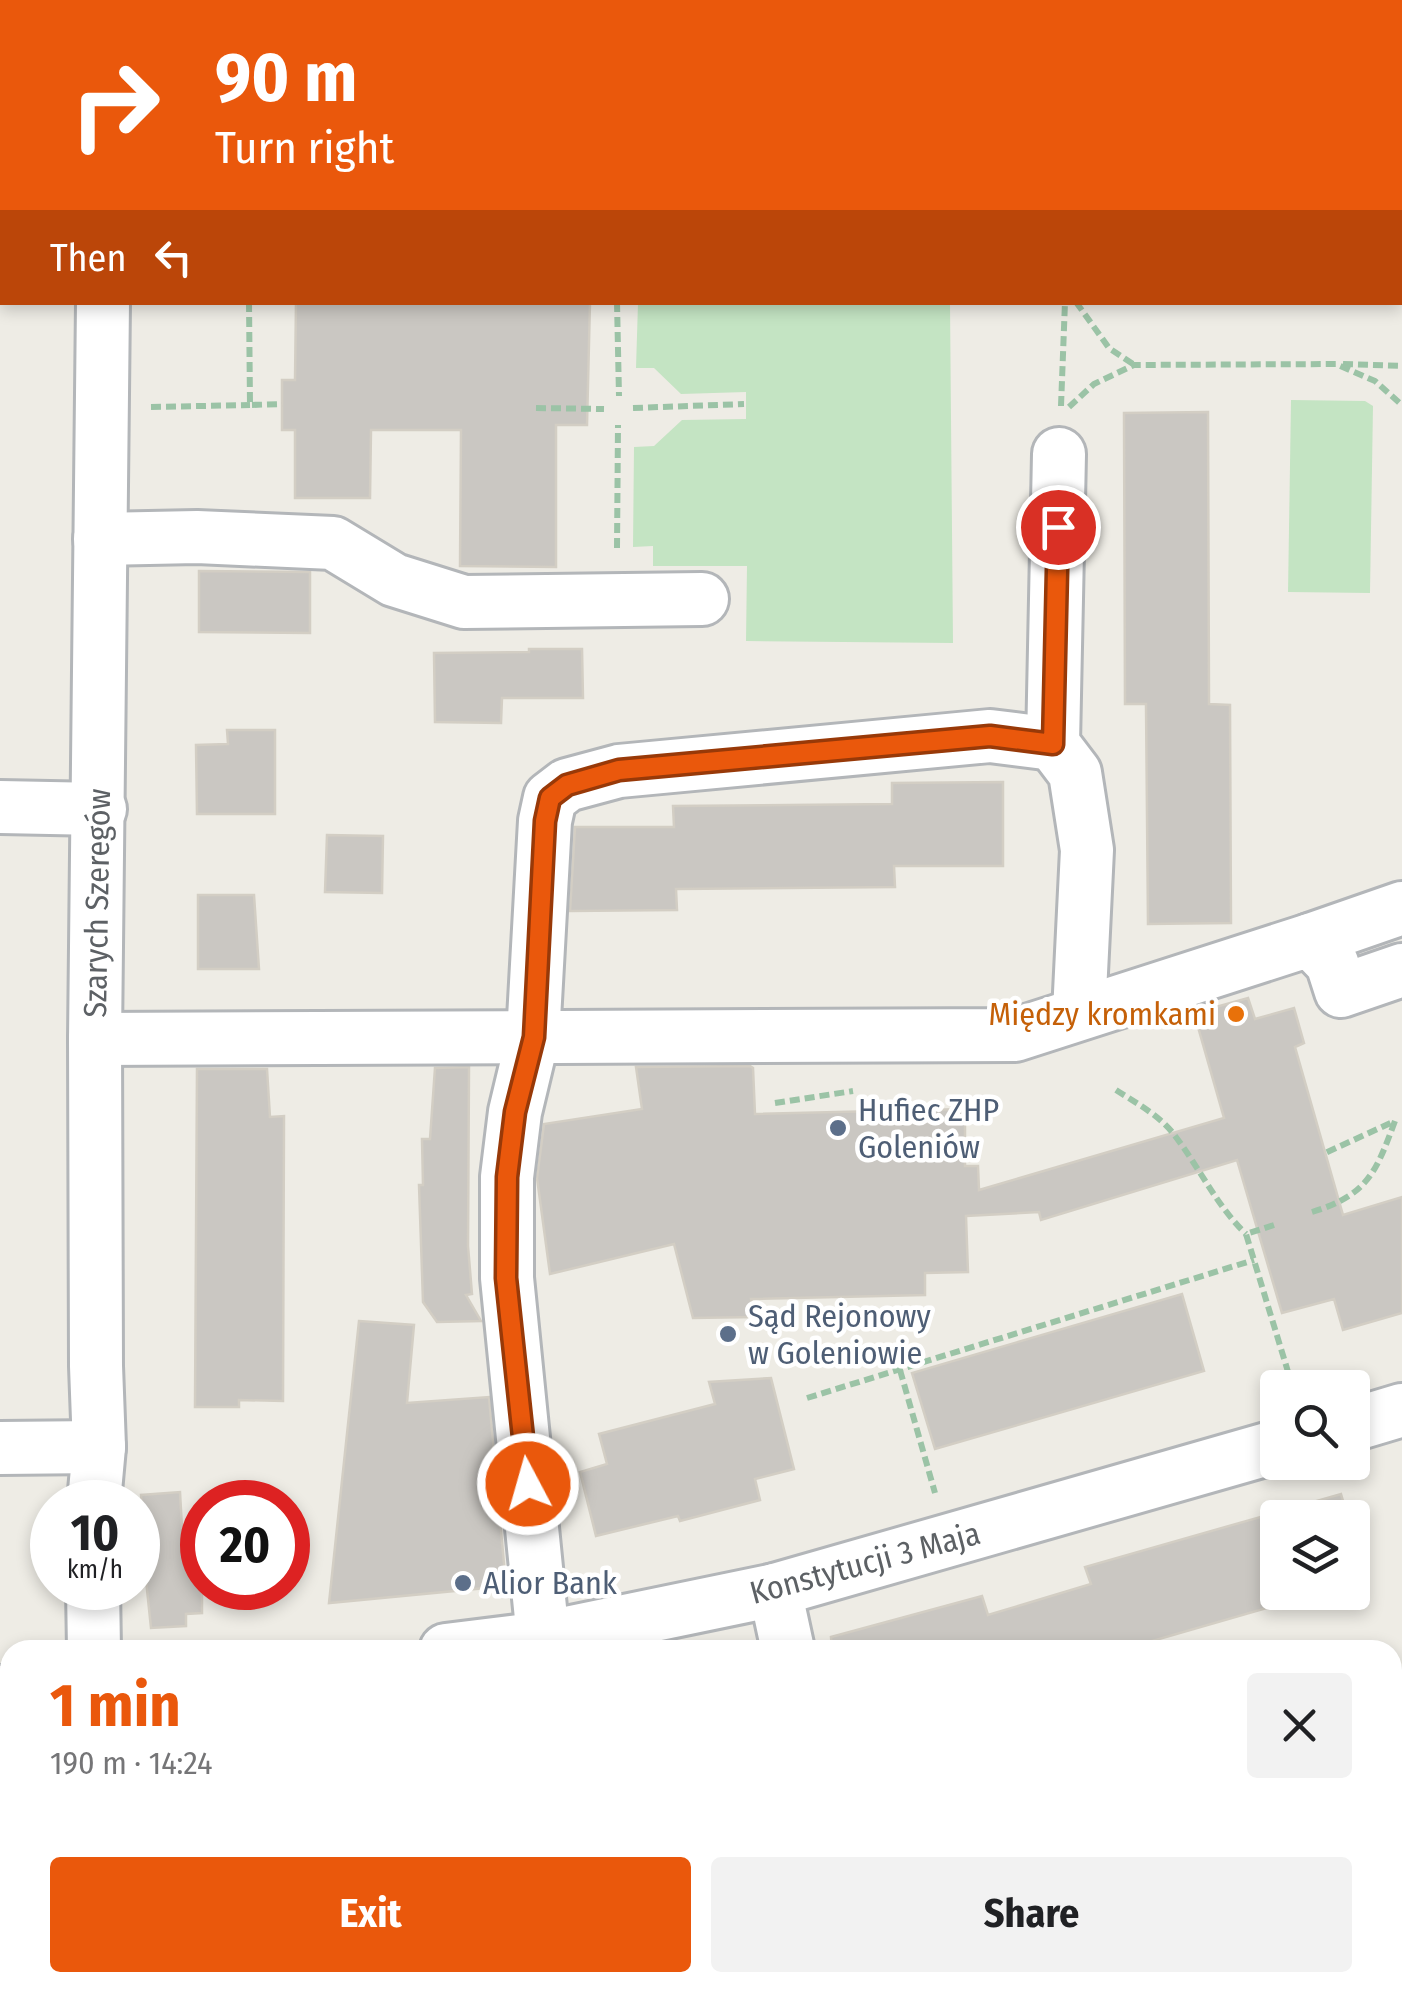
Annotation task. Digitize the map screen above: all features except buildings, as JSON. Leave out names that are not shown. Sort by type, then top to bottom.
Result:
[{"type":"street","name":"Szarych Szeregów","points":[[96,1480],[99,1447],[95,1039],[102,305]]},
{"type":"street","points":[[1059,454],[1053,744],[1076,773],[1087,850],[1080,1014]]},
{"type":"street","points":[[100,539],[197,537],[333,542],[394,580],[464,602],[702,599]]},
{"type":"street","points":[[544,1638],[506,1278],[507,1177],[515,1112],[534,1037],[545,821],[550,798],[567,785],[619,770],[990,736],[1053,744]]},
{"type":"street","points":[[0,807],[100,810]]},
{"type":"street","points":[[95,1039],[1015,1035],[1402,908]]},
{"type":"street","points":[[1310,940],[1332,962],[1342,991],[1402,970]]},
{"type":"street","points":[[1370,1420],[1402,1410]]},
{"type":"street","points":[[0,1448],[99,1447]]},
{"type":"street","name":"Konstytucji 3 Maja","points":[[528,1640],[775,1590],[1260,1451]]},
{"type":"street","points":[[775,1590],[786,1640]]},
{"type":"street","points":[[93,1610],[94,1640]]},
{"type":"path","points":[[249,305],[250,405]]},
{"type":"path","points":[[617,305],[619,396]]},
{"type":"path","points":[[1066,305],[1061,416],[1094,384],[1134,365],[1402,366]]},
{"type":"path","points":[[1078,305],[1110,348],[1134,365]]},
{"type":"path","points":[[1336,364],[1375,381],[1402,405]]},
{"type":"path","points":[[142,408],[282,404]]},
{"type":"path","points":[[633,408],[744,404]]},
{"type":"path","points":[[536,408],[604,409]]},
{"type":"path","points":[[617,600],[618,425]]},
{"type":"path","points":[[1116,1090],[1152,1112],[1171,1130],[1203,1182],[1246,1234],[1287,1370]]},
{"type":"path","points":[[1312,1212],[1342,1203],[1376,1172],[1396,1121],[1326,1153]]},
{"type":"path","points":[[1246,1234],[1274,1225]]},
{"type":"path","points":[[807,1398],[1254,1260]]},
{"type":"path","points":[[900,1370],[936,1494]]},
{"type":"green space","points":[[638,305],[950,305],[953,643],[746,641],[747,566],[653,566],[653,546],[633,547],[634,447],[654,446],[682,420],[746,419],[746,392],[681,394],[654,368],[636,368]]},
{"type":"green space","points":[[1291,400],[1365,401],[1373,406],[1370,593],[1288,592]]},
{"type":"place","name":"Między kromkami","points":[[1236,1014]]},
{"type":"place","name":"Hufiec ZHP Goleniów","points":[[838,1128]]},
{"type":"place","name":"Sąd Rejonowy w Goleniowie","points":[[728,1334]]},
{"type":"place","name":"Alior Bank","points":[[463,1583]]},
{"type":"route","points":[[528,1484],[506,1278],[507,1177],[515,1112],[534,1037],[545,821],[550,798],[567,785],[619,770],[990,736],[1053,744],[1058,527]]}]
